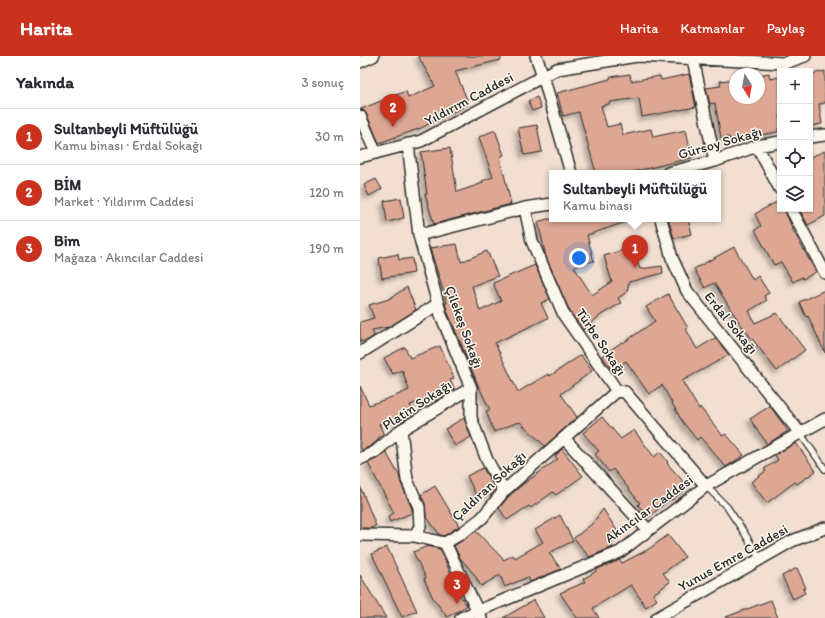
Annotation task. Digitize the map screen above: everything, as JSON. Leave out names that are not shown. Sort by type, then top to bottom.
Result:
[{"type":"street","points":[[360,62],[373,56]]},
{"type":"street","points":[[536,56],[570,170]]},
{"type":"street","name":"Yıldırım Caddesi","points":[[360,157],[421,141],[557,68],[637,56],[785,63],[805,56]]},
{"type":"street","points":[[693,59],[715,161]]},
{"type":"street","points":[[360,116],[376,153]]},
{"type":"street","points":[[813,137],[825,135]]},
{"type":"street","name":"Gürsoy Sokağı","points":[[680,170],[715,161],[757,146],[777,143]]},
{"type":"street","name":"Çilekeş Sokağı","points":[[408,144],[419,235],[441,315],[471,388],[471,418],[487,460],[504,491]]},
{"type":"street","points":[[757,146],[777,183]]},
{"type":"street","points":[[419,235],[525,208],[549,204]]},
{"type":"street","name":"Türbe Sokağı","points":[[525,208],[532,241],[564,315],[617,391],[626,392],[706,486]]},
{"type":"street","points":[[793,212],[825,273]]},
{"type":"street","name":"Erdal Sokağı","points":[[662,222],[672,258],[687,291],[800,433]]},
{"type":"street","points":[[360,353],[438,304]]},
{"type":"street","name":"Platin Sokağı","points":[[360,459],[375,452],[401,430],[471,388]]},
{"type":"street","name":"Çaldıran Sokağı","points":[[445,543],[462,533],[482,518],[504,491],[617,391]]},
{"type":"street","name":"Akıncılar Caddesi","points":[[461,618],[479,615],[620,552],[706,486],[825,419]]},
{"type":"street","points":[[401,430],[407,480],[418,507],[420,527],[414,536]]},
{"type":"street","points":[[564,438],[648,530]]},
{"type":"street","name":"Yunus Emre Caddesi","points":[[657,618],[792,541],[825,528]]},
{"type":"street","points":[[360,535],[414,536],[445,543],[479,615]]},
{"type":"lane","points":[[800,433],[825,469]]},
{"type":"lane","points":[[706,486],[727,508],[760,559]]},
{"type":"building","points":[[418,56],[501,56],[501,60],[455,71],[469,104],[421,128],[379,143],[366,113],[361,109],[406,91],[408,98],[435,86]]},
{"type":"building","points":[[825,71],[825,103],[819,104],[822,124],[813,126],[813,104],[813,73]]},
{"type":"building","points":[[769,73],[770,79],[777,77],[777,132],[729,140],[729,137],[721,138],[715,103],[710,104],[706,88],[721,86],[720,81],[729,80],[729,104],[765,104],[765,74]]},
{"type":"building","points":[[630,74],[631,81],[660,76],[661,80],[689,74],[696,107],[642,117],[639,98],[609,102],[609,104],[601,106],[607,127],[620,124],[623,135],[651,129],[653,137],[686,130],[692,158],[641,170],[595,170],[579,112],[563,116],[557,93],[610,79],[610,77]]},
{"type":"building","points":[[537,97],[541,108],[532,111],[528,101]]},
{"type":"building","points":[[537,125],[542,152],[524,155],[518,128]]},
{"type":"building","points":[[495,130],[504,155],[500,157],[511,204],[434,224],[425,194],[427,194],[421,152],[450,148],[457,192],[483,183],[482,181],[493,177],[479,137]]},
{"type":"building","points":[[825,151],[825,216],[808,225],[801,212],[813,212],[813,156]]},
{"type":"building","points":[[376,179],[382,189],[369,196],[364,185]]},
{"type":"building","points":[[401,198],[404,218],[387,222],[384,201]]},
{"type":"building","points":[[777,202],[777,212],[785,212],[794,232],[816,272],[803,279],[802,277],[793,282],[781,262],[774,265],[755,230],[761,226],[755,214]]},
{"type":"building","points":[[549,219],[549,222],[626,222],[587,235],[594,261],[574,267],[592,295],[612,282],[604,256],[632,247],[640,269],[662,266],[663,273],[629,282],[627,292],[618,298],[621,303],[601,315],[583,330],[570,312],[546,257],[538,222]]},
{"type":"building","points":[[669,222],[689,222],[692,234],[674,238]]},
{"type":"building","points":[[457,244],[461,262],[487,251],[498,276],[472,286],[480,311],[501,301],[493,283],[535,265],[550,299],[541,303],[548,318],[495,343],[518,392],[548,374],[550,376],[581,355],[592,371],[561,394],[577,417],[545,446],[520,422],[494,432],[486,411],[490,410],[448,313],[445,303],[447,303],[430,248]]},
{"type":"building","points":[[734,247],[753,280],[758,276],[769,293],[764,296],[767,300],[749,311],[755,323],[777,313],[805,350],[777,371],[739,322],[714,283],[705,288],[694,269]]},
{"type":"building","points":[[398,254],[399,260],[412,258],[414,273],[382,278],[379,258]]},
{"type":"building","points":[[407,287],[416,310],[389,327],[372,330],[374,336],[368,340],[360,342],[360,322],[374,318],[369,305],[389,299]]},
{"type":"building","points":[[825,290],[825,353],[808,316],[806,317],[799,302]]},
{"type":"building","points":[[668,294],[688,328],[686,329],[697,349],[715,338],[729,355],[682,381],[699,409],[700,407],[723,436],[726,434],[744,455],[726,467],[700,437],[697,440],[682,421],[662,385],[649,394],[626,361],[613,371],[602,356],[655,321],[646,307]]},
{"type":"building","points":[[440,346],[454,378],[450,380],[455,390],[435,401],[433,397],[410,405],[414,414],[400,422],[398,419],[379,424],[384,435],[378,438],[379,439],[371,446],[362,450],[360,446],[360,386],[369,405],[409,390],[402,370],[393,374],[384,358],[405,347],[410,358]]},
{"type":"building","points":[[770,406],[788,431],[767,444],[750,419]]},
{"type":"building","points":[[602,417],[621,439],[634,430],[654,457],[660,452],[668,462],[667,463],[688,487],[672,500],[670,499],[649,517],[638,505],[640,503],[613,469],[609,472],[595,454],[599,451],[583,433]]},
{"type":"building","points":[[464,418],[471,437],[455,446],[445,429]]},
{"type":"building","points":[[796,443],[816,471],[797,484],[795,482],[767,503],[751,482],[766,471],[764,469],[778,460],[775,455]]},
{"type":"building","points":[[562,449],[583,476],[556,495],[553,492],[531,508],[529,506],[507,520],[499,508],[509,496],[522,485],[558,459],[555,456]]},
{"type":"building","points":[[386,452],[399,475],[412,509],[412,513],[390,522],[388,517],[394,513],[368,463]]},
{"type":"building","points":[[483,468],[496,490],[491,496],[488,491],[477,497],[467,476]]},
{"type":"building","points":[[360,486],[376,526],[371,528],[360,528]]},
{"type":"building","points":[[435,486],[459,526],[444,536],[440,535],[426,516],[425,504],[421,495]]},
{"type":"building","points":[[603,509],[620,535],[610,543],[613,547],[589,557],[574,538],[592,524]]},
{"type":"building","points":[[560,515],[573,541],[549,553],[561,569],[530,582],[528,577],[505,587],[500,575],[481,586],[474,574],[460,558],[454,546],[476,531],[504,560],[513,555],[515,558],[543,542],[535,530]]},
{"type":"building","points":[[668,535],[685,557],[663,573],[670,582],[653,594],[657,600],[646,607],[631,585],[593,608],[599,618],[577,618],[560,593],[585,582],[583,579],[598,570],[597,569],[620,560],[622,563],[649,549]]},
{"type":"building","points":[[428,546],[440,549],[454,581],[452,582],[467,606],[447,617],[433,598],[424,579],[426,578],[413,552]]},
{"type":"building","points":[[387,547],[417,611],[402,617],[372,554]]},
{"type":"building","points":[[797,568],[806,588],[803,589],[805,593],[793,599],[782,576]]},
{"type":"building","points":[[360,575],[386,618],[360,618]]},
{"type":"building","points":[[534,600],[544,618],[503,618]]},
{"type":"building","points":[[771,600],[778,618],[726,618],[726,617]]},
{"type":"place","name":"BİM","points":[[393,127]]},
{"type":"place","name":"Sultanbeyli Müftülüğü","points":[[635,268]]},
{"type":"place","name":"Bim","points":[[457,604]]}]
